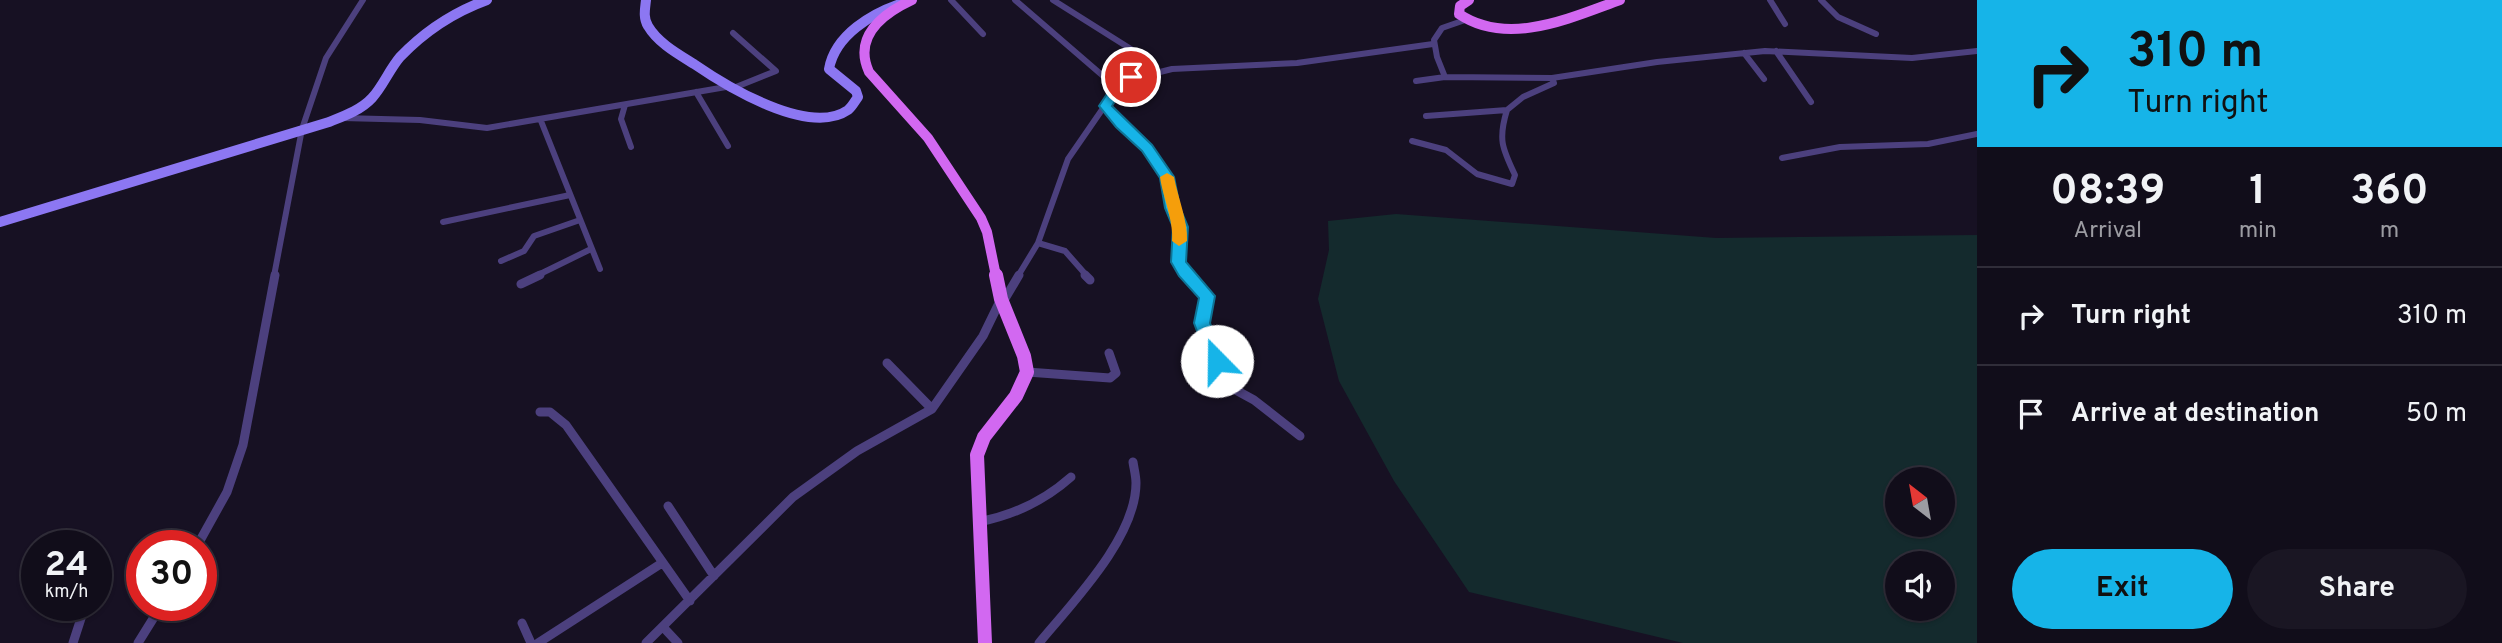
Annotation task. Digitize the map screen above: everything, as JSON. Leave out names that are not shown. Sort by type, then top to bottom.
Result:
[{"type":"main road","points":[[0,222],[55,208],[339,118],[370,101],[391,69],[440,23],[455,12],[486,0]]},
{"type":"main road","points":[[646,0],[644,17],[654,34],[729,88],[753,101],[796,112],[828,115],[848,110],[855,104],[858,95],[828,67],[842,42],[869,18],[887,8],[910,1]]},
{"type":"main road","points":[[1469,0],[1460,6],[1459,14],[1465,20],[1483,28],[1517,28],[1568,18],[1620,0]]},
{"type":"main road","points":[[910,1],[878,21],[870,31],[864,43],[863,61],[869,72],[928,138],[981,218],[1002,300],[1024,356],[1027,372],[1016,396],[978,449],[976,466],[985,643]]},
{"type":"street","points":[[206,530],[227,492],[243,444],[302,129],[326,58],[363,0]]},
{"type":"street","points":[[951,0],[983,34]]},
{"type":"street","points":[[1014,0],[1042,27],[1067,44],[1117,88]]},
{"type":"street","points":[[1053,0],[1134,51]]},
{"type":"street","points":[[1770,0],[1785,24]]},
{"type":"street","points":[[1821,0],[1826,8],[1845,20],[1876,34]]},
{"type":"street","points":[[1445,77],[1433,44],[1435,36],[1447,24],[1465,20]]},
{"type":"street","points":[[339,118],[420,120],[487,128],[729,88],[776,71],[733,33]]},
{"type":"street","points":[[646,643],[793,497],[857,451],[932,409],[983,336],[1038,243],[1068,159],[1117,88],[1131,77],[1152,71],[1235,64],[1278,65],[1348,58],[1433,44]]},
{"type":"street","points":[[1416,81],[1445,77],[1552,78],[1657,62],[1776,51],[1912,58],[1977,51]]},
{"type":"street","points":[[1776,51],[1811,102]]},
{"type":"street","points":[[1744,54],[1763,79]]},
{"type":"street","points":[[1412,141],[1446,150],[1477,174],[1512,184],[1514,175],[1499,145],[1499,134],[1507,110],[1523,97],[1550,87],[1554,83],[1552,78]]},
{"type":"street","points":[[696,92],[728,146]]},
{"type":"street","points":[[625,105],[621,119],[631,147]]},
{"type":"street","points":[[1105,106],[1121,125],[1147,148],[1167,177],[1172,208],[1181,227],[1178,262],[1207,296],[1202,323],[1222,374],[1232,388],[1254,400],[1300,436]]},
{"type":"street","points":[[1426,116],[1507,110]]},
{"type":"street","points":[[541,121],[600,269]]},
{"type":"street","points":[[1782,158],[1840,147],[1928,144],[1977,134]]},
{"type":"street","points":[[443,222],[570,195]]},
{"type":"street","points":[[501,261],[524,251],[534,236],[580,220]]},
{"type":"street","points":[[1038,243],[1065,251],[1090,280]]},
{"type":"street","points":[[521,284],[591,248]]},
{"type":"street","points":[[1027,372],[1110,378],[1116,373],[1110,353]]},
{"type":"street","points":[[887,363],[932,409]]},
{"type":"street","points":[[540,412],[550,412],[566,425],[690,601]]},
{"type":"street","points":[[1039,643],[1116,543],[1132,509],[1138,474],[1133,462]]},
{"type":"street","points":[[979,522],[1004,517],[1032,506],[1071,477]]},
{"type":"street","points":[[668,506],[714,576]]},
{"type":"street","points":[[538,643],[663,563]]},
{"type":"street","points":[[73,643],[80,621]]},
{"type":"street","points":[[138,643],[152,621]]},
{"type":"street","points":[[522,623],[531,643]]},
{"type":"street","points":[[663,627],[678,643]]},
{"type":"green space","points":[[1396,214],[1716,238],[1977,235],[1977,643],[1683,643],[1469,592],[1394,481],[1339,381],[1318,299],[1329,250],[1328,221]]},
{"type":"slow traffic","points":[[1167,177],[1172,208],[1181,227],[1179,241]]},
{"type":"route","points":[[1131,77],[1117,88],[1105,106],[1121,125],[1147,148],[1167,177],[1172,208],[1181,227],[1178,262],[1207,296],[1202,323],[1217,361]]}]
